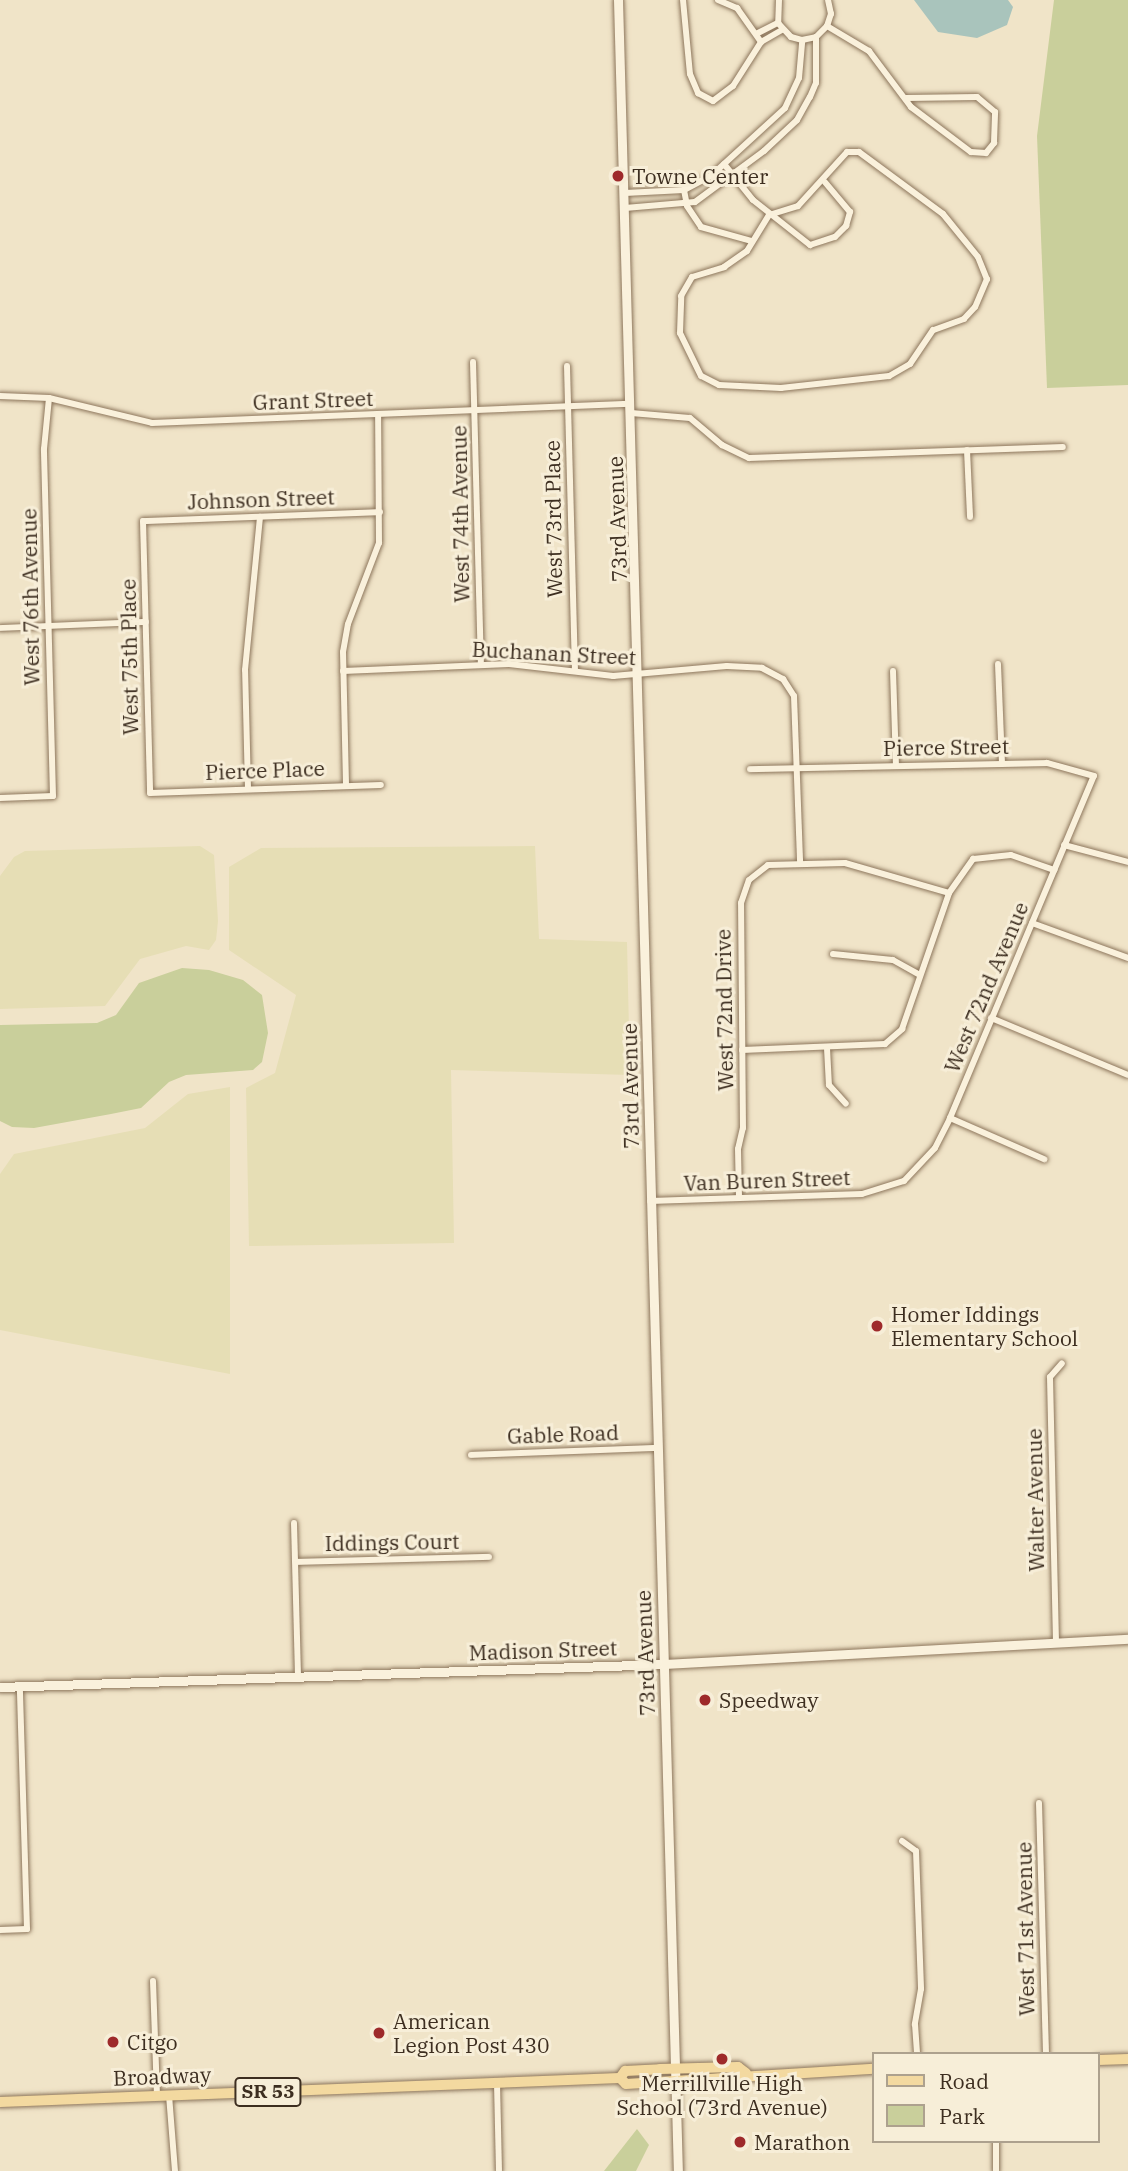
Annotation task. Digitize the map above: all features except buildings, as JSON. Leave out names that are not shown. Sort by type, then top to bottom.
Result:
[{"type":"main road","points":[[1100,2060],[1128,2059]]},
{"type":"main road","name":"Broadway","points":[[620,2078],[625,2071],[673,2069],[738,2067],[746,2074]]},
{"type":"main road","name":"Broadway","points":[[0,2102],[620,2078],[626,2084],[740,2080],[746,2074],[872,2069]]},
{"type":"street","name":"73rd Avenue","points":[[618,0],[639,675],[650,1201],[678,2171]]},
{"type":"street","points":[[683,0],[690,74],[698,93],[713,101],[733,86],[761,42],[780,26]]},
{"type":"street","points":[[718,0],[737,8],[761,42]]},
{"type":"street","points":[[779,0],[780,26]]},
{"type":"street","points":[[780,26],[802,40],[816,37],[827,26],[831,14],[828,0]]},
{"type":"street","points":[[756,34],[780,26]]},
{"type":"street","points":[[827,26],[869,51],[906,99],[971,152],[986,153],[994,143],[995,112],[977,97],[906,99]]},
{"type":"street","points":[[625,208],[687,206],[734,176],[797,120],[816,83],[816,37]]},
{"type":"street","points":[[625,193],[684,190],[723,164],[785,108],[799,78],[802,40]]},
{"type":"street","points":[[847,152],[859,152],[943,214],[978,257],[987,278],[975,307],[964,319],[933,330],[910,364],[889,376],[781,388],[719,385],[701,376],[680,333],[681,296],[692,277],[724,267],[747,251],[769,215],[799,206],[825,182],[847,152]]},
{"type":"street","points":[[723,164],[769,215],[810,245],[835,237],[846,226],[850,212],[825,182]]},
{"type":"street","points":[[684,190],[687,206],[701,227],[751,241]]},
{"type":"street","name":"West 74th Avenue","points":[[473,362],[481,665]]},
{"type":"street","name":"West 73rd Place","points":[[567,366],[575,671]]},
{"type":"street","name":"Grant Street","points":[[0,397],[49,398],[152,423],[568,407],[630,409],[690,418],[722,445],[749,458],[1063,447]]},
{"type":"street","name":"West 76th Avenue","points":[[0,798],[52,796],[44,449],[49,398]]},
{"type":"street","points":[[346,784],[342,671],[345,635],[377,551],[380,512],[378,414]]},
{"type":"street","points":[[967,450],[970,517]]},
{"type":"street","name":"Johnson Street","points":[[143,521],[380,512]]},
{"type":"street","points":[[248,789],[245,670],[259,562],[260,517]]},
{"type":"street","name":"West 75th Place","points":[[143,521],[150,793]]},
{"type":"street","points":[[0,628],[146,622]]},
{"type":"street","points":[[998,664],[1002,764]]},
{"type":"street","name":"Buchanan Street","points":[[342,671],[481,665],[639,675],[727,666],[762,668],[783,679],[794,696],[797,769]]},
{"type":"street","points":[[893,671],[896,766]]},
{"type":"street","name":"Pierce Street","points":[[750,769],[1047,763],[1094,776]]},
{"type":"street","points":[[797,769],[800,862]]},
{"type":"street","name":"West 72nd Avenue","points":[[884,1190],[904,1181],[919,1167],[950,1118],[1094,776]]},
{"type":"street","name":"Pierce Place","points":[[150,793],[346,784],[381,785]]},
{"type":"street","points":[[1064,845],[1128,862]]},
{"type":"street","points":[[742,1050],[885,1044],[902,1029],[918,974],[949,893],[973,859],[994,854],[1012,855],[1054,870]]},
{"type":"street","name":"West 72nd Drive","points":[[739,1197],[741,902],[748,880],[768,865],[800,862],[875,869],[949,893]]},
{"type":"street","points":[[1032,923],[1128,958]]},
{"type":"street","points":[[833,954],[893,960],[918,974]]},
{"type":"street","points":[[991,1018],[1128,1075]]},
{"type":"street","points":[[827,1048],[829,1085],[846,1104]]},
{"type":"street","points":[[950,1118],[1044,1158]]},
{"type":"street","name":"Van Buren Street","points":[[650,1201],[884,1190]]},
{"type":"street","name":"Walter Avenue","points":[[1056,1642],[1050,1377],[1062,1363]]},
{"type":"street","name":"Gable Road","points":[[471,1455],[657,1448]]},
{"type":"street","points":[[294,1523],[298,1676]]},
{"type":"street","name":"Iddings Court","points":[[296,1562],[489,1557]]},
{"type":"street","name":"Madison Street","points":[[0,1687],[664,1664],[1128,1639]]},
{"type":"street","points":[[0,1930],[27,1929],[20,1687]]},
{"type":"street","name":"West 71st Avenue","points":[[1039,1803],[1046,2052]]},
{"type":"street","points":[[902,1841],[916,1851],[920,1989],[915,2024],[917,2052]]},
{"type":"street","points":[[153,1981],[157,2096]]},
{"type":"street","points":[[497,2083],[499,2171]]},
{"type":"street","points":[[169,2095],[175,2171]]},
{"type":"street","points":[[996,2143],[996,2171]]},
{"type":"shaded area","points":[[200,846],[214,855],[218,921],[216,940],[209,950],[186,946],[140,959],[105,1006],[0,1009],[0,876],[14,857],[25,851]]},
{"type":"shaded area","points":[[535,846],[539,939],[627,942],[630,1075],[451,1070],[454,1243],[249,1246],[246,1088],[275,1073],[296,995],[229,950],[229,867],[261,848]]},
{"type":"shaded area","points":[[230,1087],[230,1374],[0,1330],[0,1174],[14,1154],[145,1128],[188,1094]]},
{"type":"green space","points":[[1054,0],[1128,0],[1128,385],[1047,388],[1037,136]]},
{"type":"green space","points":[[182,968],[209,970],[243,980],[262,995],[268,1033],[262,1062],[253,1070],[186,1075],[169,1082],[141,1108],[34,1128],[12,1127],[0,1121],[0,1025],[97,1023],[116,1015],[139,983]]},
{"type":"green space","points":[[637,2129],[649,2145],[636,2171],[604,2171]]},
{"type":"water","points":[[914,0],[1008,0],[1013,7],[1007,25],[977,38],[938,32]]},
{"type":"place","name":"Towne Center","points":[[618,176]]},
{"type":"place","name":"Homer Iddings Elementary School","points":[[877,1326]]},
{"type":"place","name":"Speedway","points":[[705,1700]]},
{"type":"place","name":"American Legion Post 430","points":[[379,2033]]},
{"type":"place","name":"Citgo","points":[[113,2042]]},
{"type":"place","name":"Merrillville High School (73rd Avenue)","points":[[722,2059]]},
{"type":"place","name":"Marathon","points":[[740,2142]]}]
